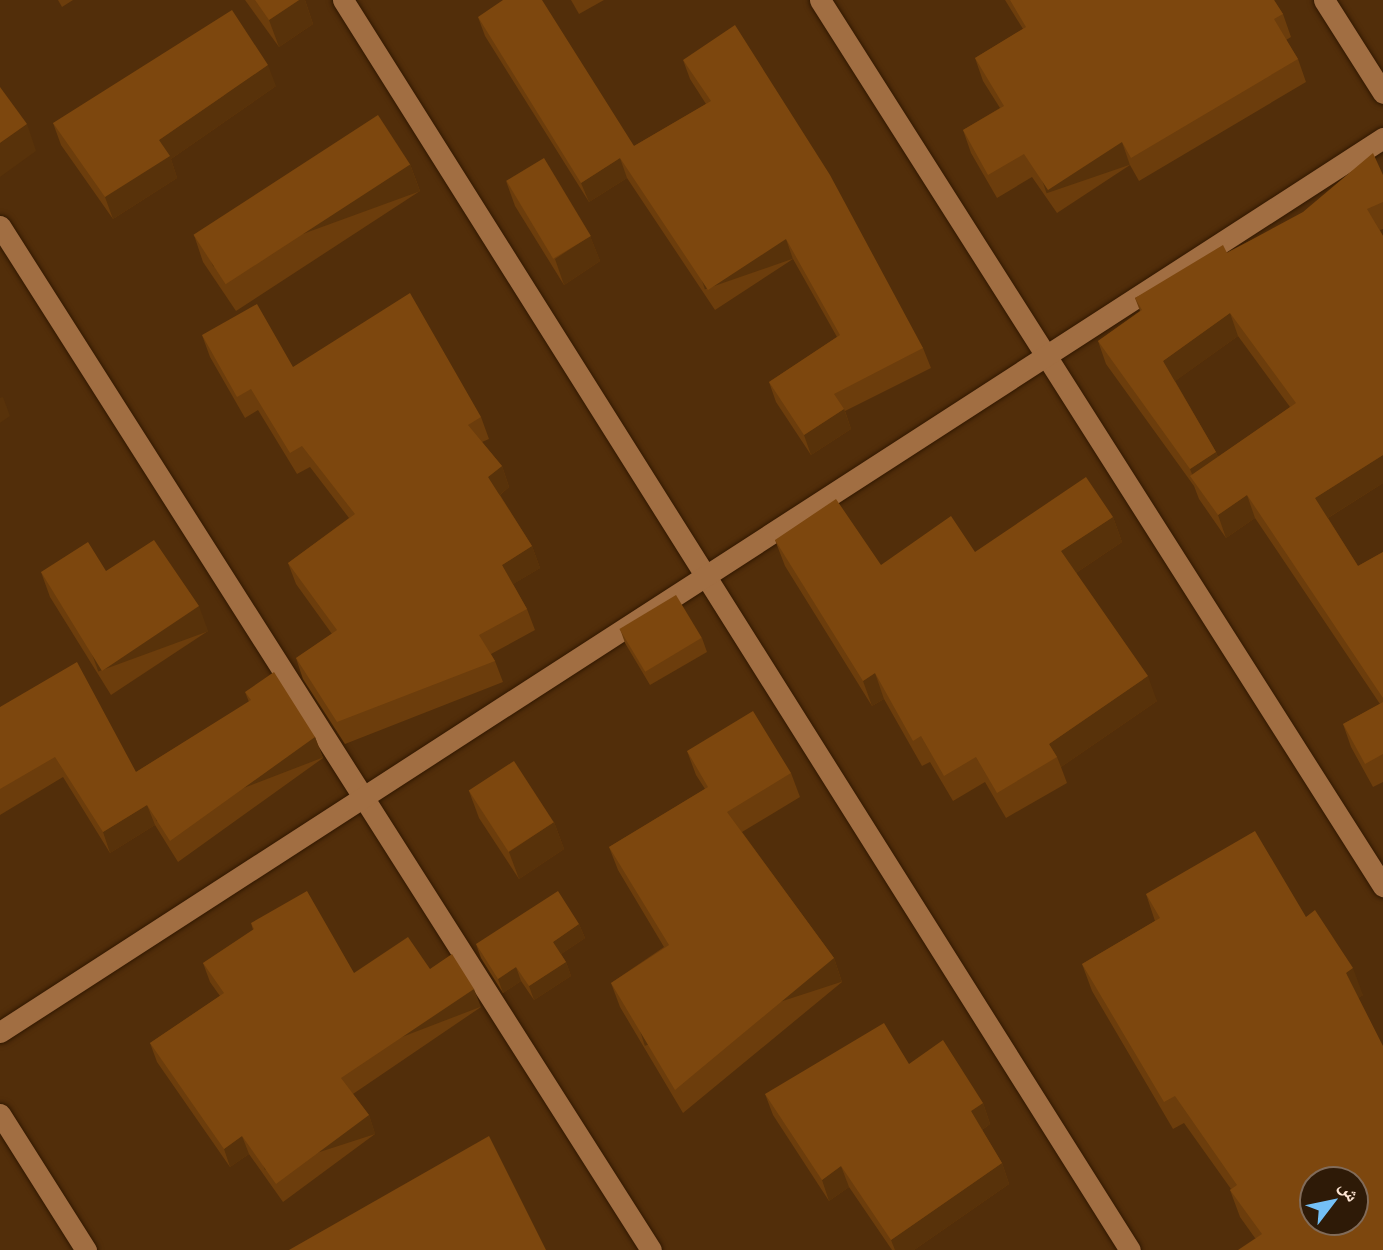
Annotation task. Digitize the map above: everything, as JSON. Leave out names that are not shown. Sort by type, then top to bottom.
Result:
[{"type":"street","points":[[343,0],[1130,1250]]},
{"type":"street","points":[[820,0],[1043,355],[1383,886]]},
{"type":"street","points":[[1324,0],[1383,93]]},
{"type":"street","points":[[0,1032],[703,573],[1383,138]]},
{"type":"street","points":[[0,226],[366,793],[652,1250]]},
{"type":"street","points":[[0,1114],[86,1250]]},
{"type":"building","points":[[255,0],[299,0],[269,20]]},
{"type":"building","points":[[503,0],[542,0],[634,146],[711,101],[683,60],[735,25],[830,175],[923,348],[834,394],[844,409],[804,435],[769,382],[840,335],[786,239],[708,290],[620,158],[581,183],[478,17]]},
{"type":"building","points":[[1010,0],[1274,0],[1283,14],[1274,19],[1298,59],[1131,158],[1122,142],[1048,190],[1024,154],[988,175],[963,130],[1004,106],[975,58],[1026,27]]},
{"type":"building","points":[[232,10],[268,65],[159,140],[170,156],[105,197],[53,123]]},
{"type":"building","points":[[0,87],[27,124],[0,143]]},
{"type":"building","points":[[378,115],[410,164],[226,284],[193,235]]},
{"type":"building","points":[[1373,153],[1383,175],[1383,202],[1367,209],[1383,236],[1383,455],[1315,498],[1358,566],[1383,552],[1383,698],[1247,495],[1218,515],[1190,476],[1296,403],[1230,313],[1163,361],[1216,452],[1190,469],[1098,341],[1142,310],[1135,298],[1223,245],[1227,253],[1303,212]]},
{"type":"building","points":[[544,158],[591,236],[553,259],[506,181]]},
{"type":"building","points":[[410,293],[481,417],[468,425],[502,466],[488,477],[532,546],[502,565],[527,609],[479,635],[495,661],[337,722],[296,658],[337,630],[288,563],[355,514],[302,446],[290,453],[251,389],[237,397],[202,335],[257,304],[293,367]]},
{"type":"building","points":[[1086,477],[1113,517],[1061,551],[1148,676],[1049,744],[1057,757],[997,793],[976,757],[944,776],[921,736],[913,741],[875,673],[863,681],[775,540],[836,499],[881,565],[951,516],[975,552]]},
{"type":"building","points":[[154,540],[199,606],[102,671],[41,572],[88,542],[106,571]]},
{"type":"building","points":[[676,595],[702,638],[645,672],[619,629]]},
{"type":"building","points":[[77,662],[136,772],[251,700],[245,692],[274,672],[315,737],[170,841],[147,805],[103,832],[55,757],[0,789],[0,707]]},
{"type":"building","points":[[1383,702],[1383,754],[1365,764],[1343,724]]},
{"type":"building","points":[[753,711],[791,773],[727,812],[834,958],[675,1090],[611,983],[669,945],[609,847],[708,787],[687,751]]},
{"type":"building","points":[[514,761],[554,822],[508,852],[469,790]]},
{"type":"building","points":[[1255,831],[1306,917],[1315,910],[1353,968],[1346,973],[1383,1046],[1383,1250],[1238,1250],[1262,1234],[1230,1190],[1237,1185],[1175,1096],[1164,1102],[1082,964],[1160,918],[1146,894]]},
{"type":"building","points":[[307,891],[354,973],[408,937],[430,969],[452,954],[474,989],[341,1078],[369,1115],[276,1184],[242,1136],[224,1149],[150,1043],[224,993],[203,963],[254,929],[251,923]]},
{"type":"building","points":[[558,891],[579,924],[553,942],[566,962],[529,986],[516,967],[498,979],[476,944]]},
{"type":"building","points":[[884,1023],[909,1064],[943,1040],[983,1103],[971,1111],[1002,1163],[891,1240],[841,1166],[822,1180],[765,1094]]},
{"type":"building","points":[[489,1136],[546,1250],[289,1250]]}]
